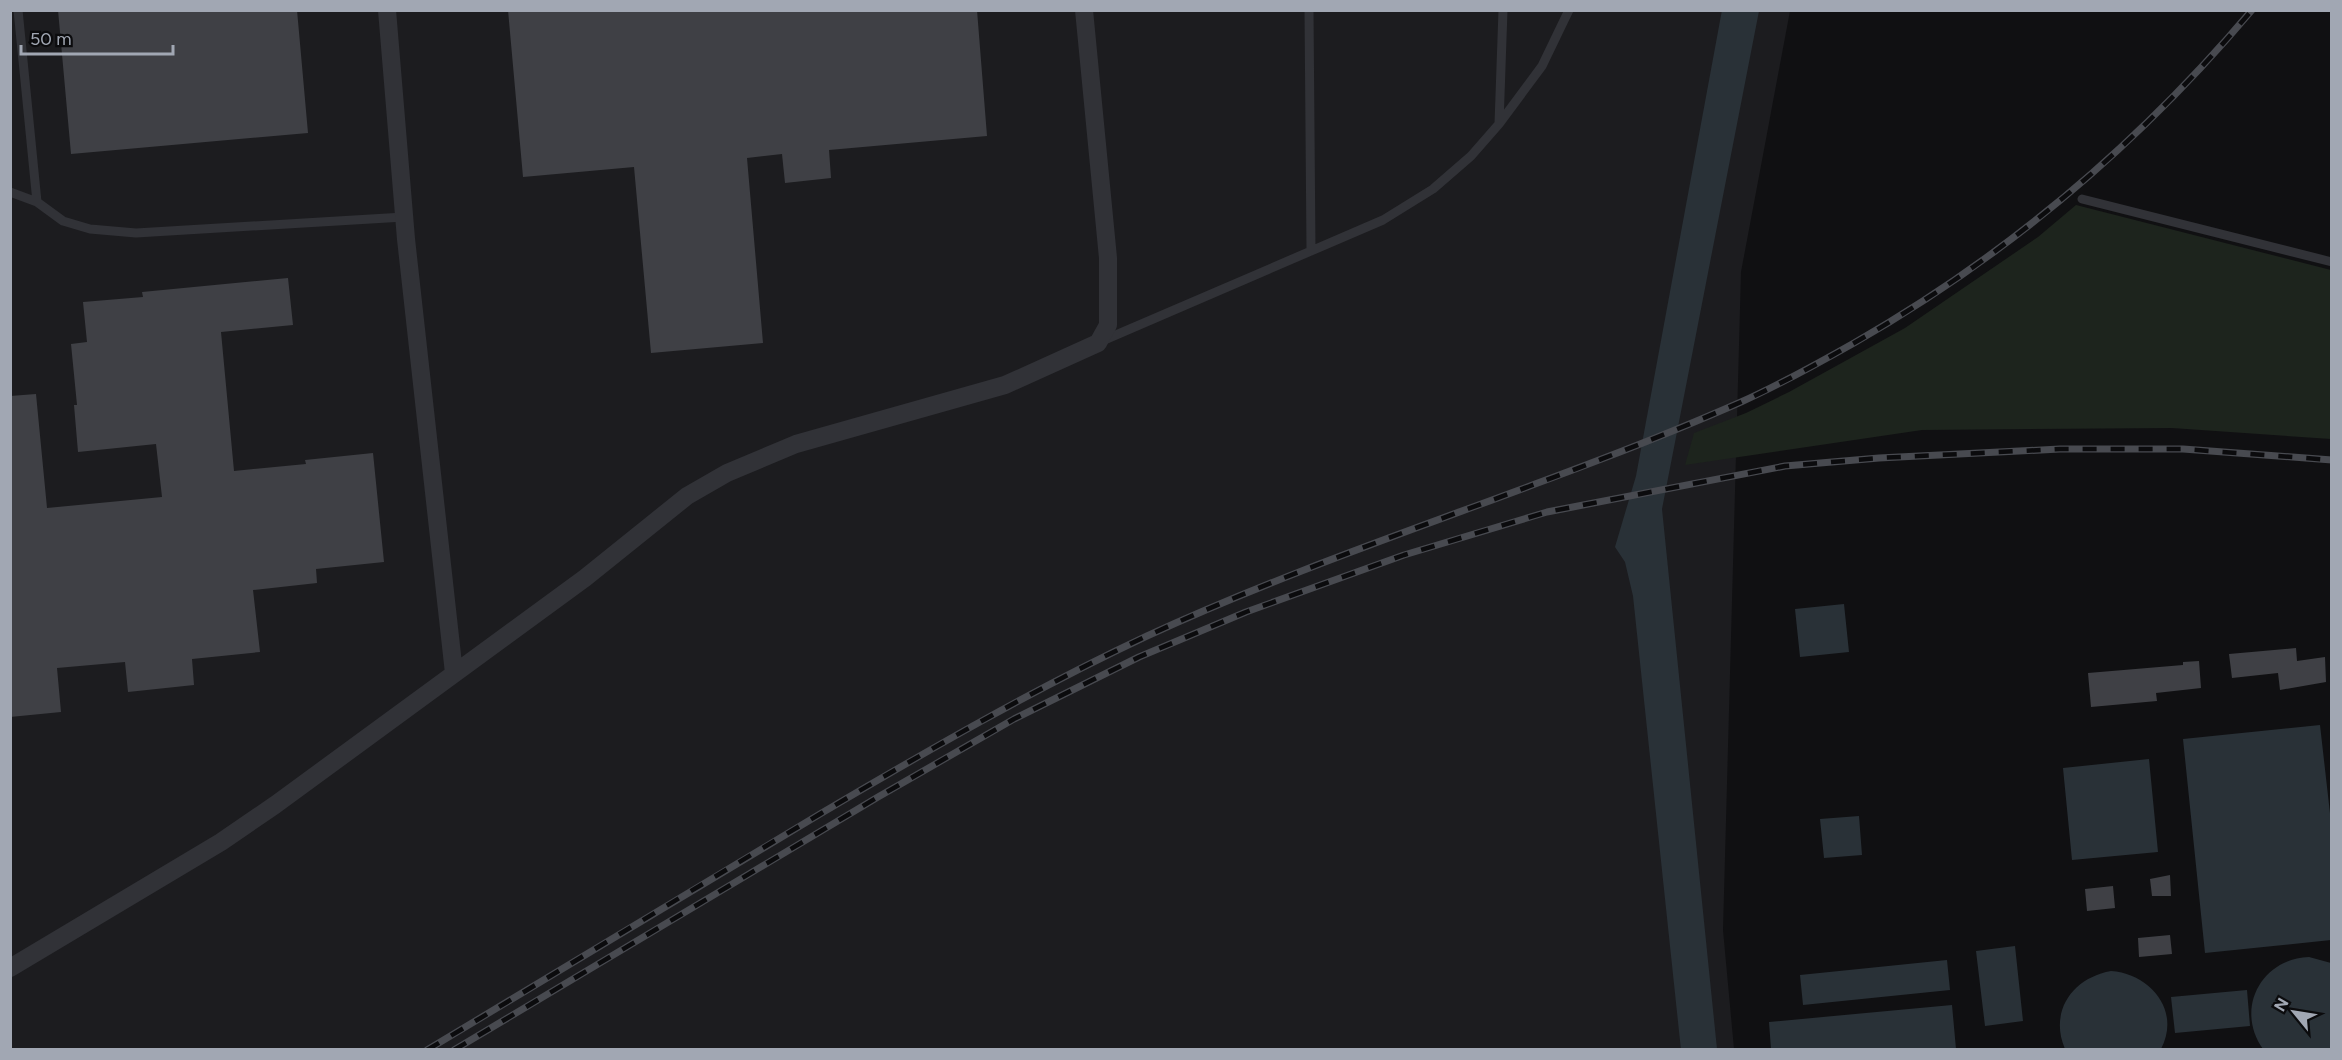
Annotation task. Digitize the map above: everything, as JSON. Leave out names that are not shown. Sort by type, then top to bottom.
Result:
[{"type":"street","points":[[387,10],[404,217],[454,673]]},
{"type":"street","points":[[10,968],[221,842],[314,778],[585,578],[687,496],[727,473],[796,444],[1005,385],[1098,343],[1108,325],[1108,258],[1084,10]]},
{"type":"lane","points":[[18,10],[37,202]]},
{"type":"lane","points":[[1309,10],[1311,251]]},
{"type":"lane","points":[[1498,124],[1503,10]]},
{"type":"lane","points":[[1098,343],[1383,220],[1433,189],[1471,156],[1498,124],[1542,66],[1569,10]]},
{"type":"lane","points":[[10,192],[37,202],[63,221],[90,229],[136,233],[404,217]]},
{"type":"lane","points":[[2082,199],[2331,262]]},
{"type":"shaded area","points":[[1722,10],[1759,11],[1662,509],[1717,1049],[1681,1050],[1633,596],[1625,562],[1615,547],[1636,476]]},
{"type":"shaded area","points":[[10,11],[1790,11],[1741,272],[1723,930],[1734,1049],[11,1049]]},
{"type":"shaded area","points":[[2076,205],[2331,270],[2331,439],[2172,428],[1922,430],[1685,465],[1694,433],[1746,413],[1789,392],[1905,328],[2038,237]]},
{"type":"shaded area","points":[[1844,604],[1849,652],[1800,657],[1795,609]]},
{"type":"shaded area","points":[[2320,725],[2332,831],[2331,940],[2205,953],[2183,739]]},
{"type":"shaded area","points":[[2149,759],[2158,852],[2072,860],[2063,768]]},
{"type":"shaded area","points":[[1859,816],[1862,855],[1824,858],[1820,819]]},
{"type":"shaded area","points":[[2015,946],[2023,1021],[1985,1026],[1976,951]]},
{"type":"shaded area","points":[[2309,957],[2331,963],[2331,1049],[2263,1049],[2255,1034],[2251,1018],[2252,1003],[2257,989],[2277,967],[2292,960]]},
{"type":"shaded area","points":[[1947,960],[1950,990],[1803,1005],[1800,975]]},
{"type":"shaded area","points":[[2111,971],[2138,979],[2150,987],[2158,997],[2165,1008],[2167,1021],[2166,1035],[2161,1049],[2065,1049],[2060,1022],[2067,999],[2085,981]]},
{"type":"shaded area","points":[[2247,990],[2250,1026],[2175,1033],[2171,997]]},
{"type":"shaded area","points":[[1952,1005],[1956,1049],[1771,1049],[1769,1022]]},
{"type":"building","points":[[58,10],[297,10],[308,133],[71,154]]},
{"type":"building","points":[[508,10],[977,10],[987,136],[829,150],[831,178],[785,183],[782,154],[747,158],[763,343],[651,353],[634,167],[523,177]]},
{"type":"building","points":[[288,278],[293,325],[221,332],[234,471],[306,464],[305,460],[373,453],[384,562],[316,569],[317,583],[253,590],[260,652],[192,659],[194,685],[128,692],[125,662],[57,668],[61,712],[10,717],[10,396],[36,394],[47,508],[162,497],[156,444],[78,452],[74,405],[77,405],[71,344],[87,342],[83,302],[143,297],[142,292]]},
{"type":"building","points":[[2296,648],[2297,661],[2325,657],[2326,682],[2280,690],[2278,673],[2232,678],[2229,654]]},
{"type":"building","points":[[2199,661],[2201,688],[2156,693],[2157,701],[2091,707],[2088,673],[2183,665],[2183,662]]},
{"type":"building","points":[[2170,875],[2171,896],[2152,896],[2150,879]]},
{"type":"building","points":[[2113,886],[2115,908],[2087,911],[2085,889]]},
{"type":"building","points":[[2170,935],[2172,954],[2139,957],[2138,938]]},
{"type":"railway","points":[[427,1050],[900,767],[981,721],[1105,656],[1220,604],[1294,574],[1667,433],[1755,395],[1854,343],[1964,273],[2017,235],[2067,194],[2163,107],[2252,10]]},
{"type":"railway","points":[[454,1050],[878,797],[1014,719],[1139,657],[1246,612],[1404,555],[1547,512],[1785,466],[1879,458],[2060,449],[2183,449],[2332,460]]}]
